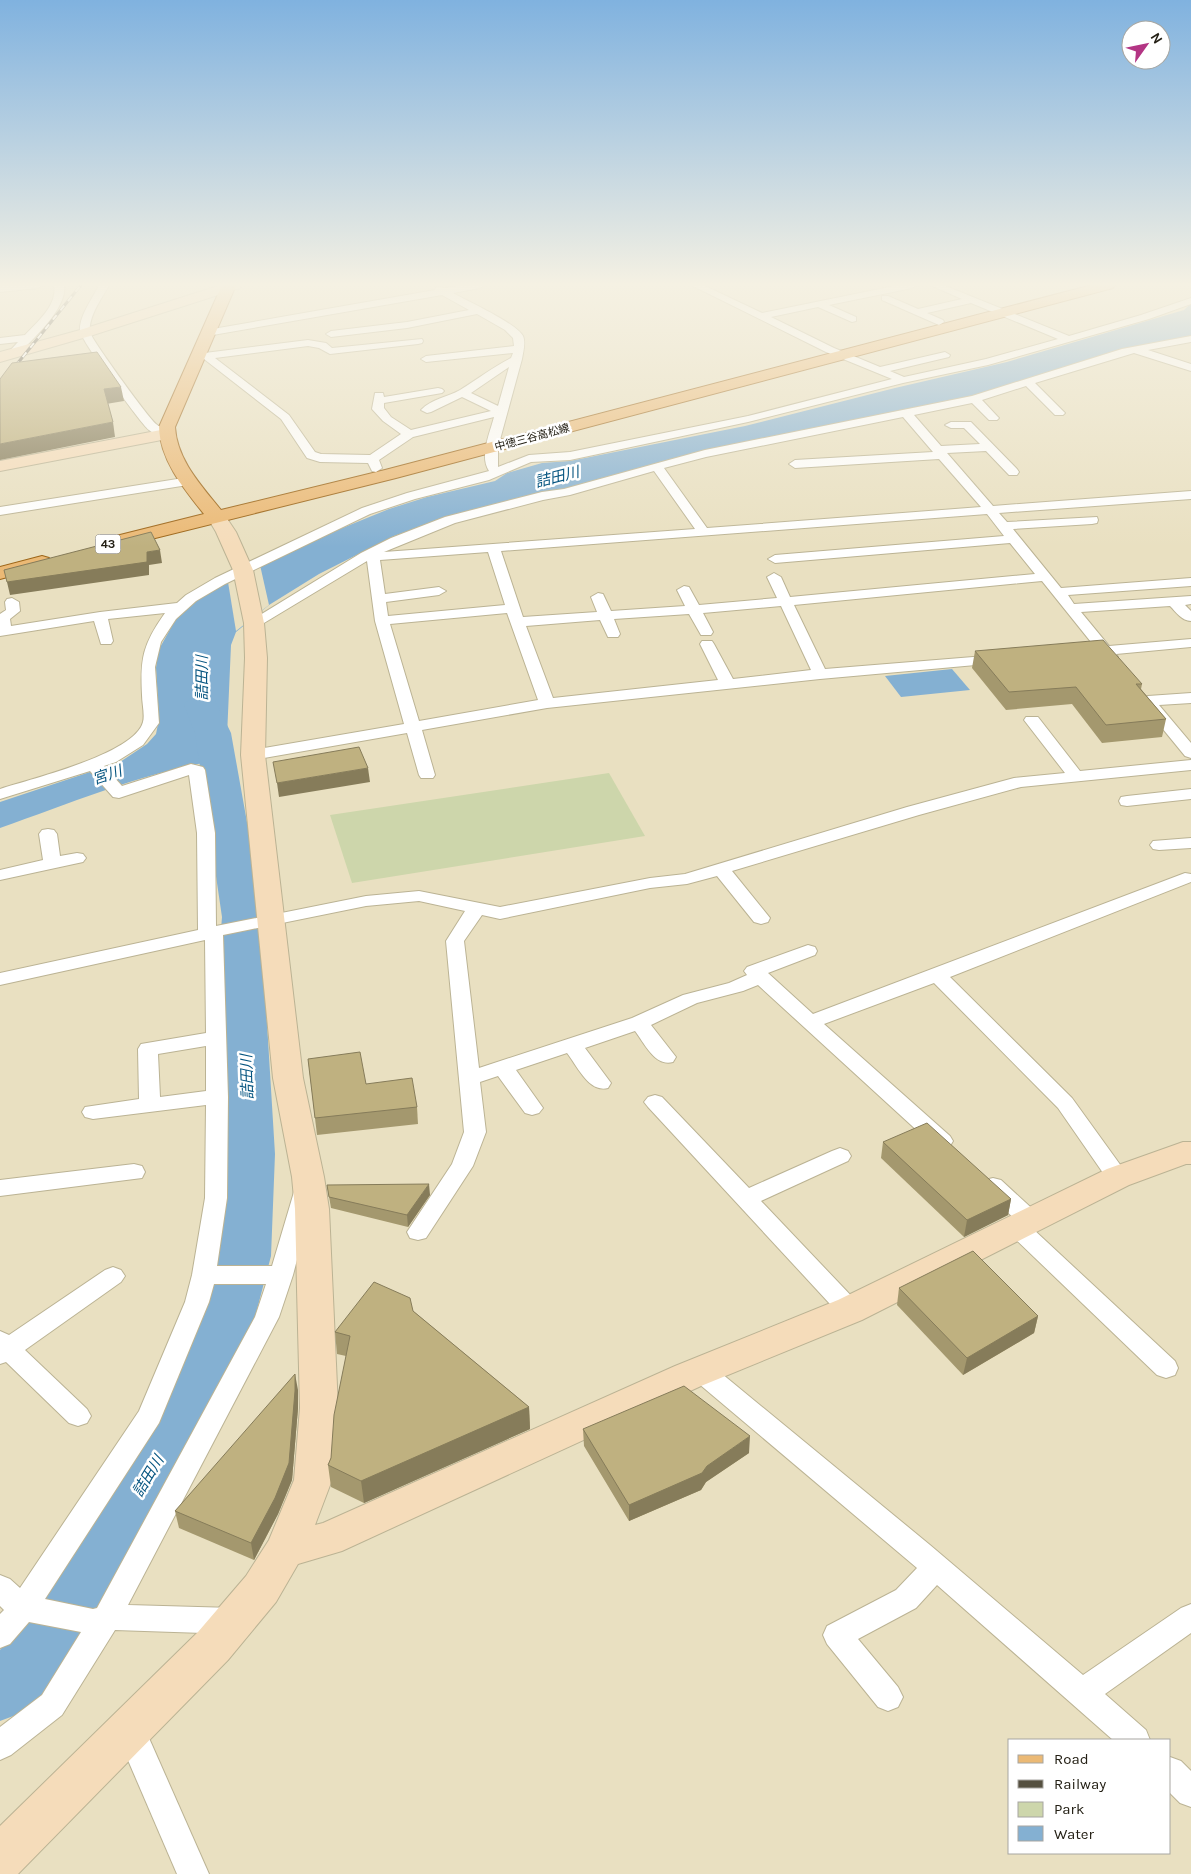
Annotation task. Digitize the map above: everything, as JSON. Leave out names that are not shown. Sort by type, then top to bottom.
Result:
[{"type":"main road","points":[[192,372],[167,427],[166,434],[168,443],[177,461],[216,515]]},
{"type":"main road","name":"中徳三谷高松線","points":[[102,546],[216,515],[263,506],[494,442],[758,372]]},
{"type":"main road","name":"中徳三谷高松線","points":[[216,515],[252,499],[375,463],[494,442]]},
{"type":"main road","points":[[0,574],[56,558]]},
{"type":"street","points":[[113,372],[152,427],[166,434]]},
{"type":"street","points":[[233,372],[285,417],[311,455],[320,458],[375,463],[409,434],[502,412]]},
{"type":"street","points":[[427,410],[451,397],[463,393],[491,372]]},
{"type":"street","points":[[496,473],[491,465],[494,442],[513,372]]},
{"type":"street","points":[[885,372],[903,380]]},
{"type":"street","points":[[0,794],[95,767],[138,742],[151,723],[148,667],[150,656],[154,642],[170,616],[191,598],[366,512],[411,496],[496,473],[529,459],[570,456],[748,419],[937,372]]},
{"type":"street","points":[[258,621],[396,541],[450,520],[542,496],[566,492],[604,480],[705,454],[974,399],[1059,372]]},
{"type":"street","points":[[1028,382],[1059,413]]},
{"type":"street","points":[[409,434],[387,419],[378,410],[379,398],[438,390]]},
{"type":"street","points":[[463,393],[502,412]]},
{"type":"street","points":[[974,399],[993,418]]},
{"type":"street","points":[[906,413],[1004,526],[1122,671]]},
{"type":"street","points":[[951,424],[967,424],[1013,472]]},
{"type":"street","points":[[0,466],[166,434]]},
{"type":"street","points":[[795,464],[989,447]]},
{"type":"street","points":[[657,467],[703,531]]},
{"type":"street","points":[[0,510],[190,481]]},
{"type":"street","points":[[369,557],[1191,495]]},
{"type":"street","points":[[0,1859],[213,1646],[234,1621],[260,1589],[286,1549],[313,1480],[318,1408],[312,1209],[308,1177],[288,1078],[262,922],[253,755],[258,621],[243,572],[226,532],[216,515]]},
{"type":"street","points":[[1004,526],[1092,520]]},
{"type":"street","points":[[775,559],[1014,539]]},
{"type":"street","points":[[493,548],[547,703]]},
{"type":"street","points":[[369,557],[382,621],[427,775]]},
{"type":"street","points":[[774,577],[820,674]]},
{"type":"street","points":[[382,621],[516,615],[606,616],[1045,577]]},
{"type":"street","points":[[1058,592],[1191,582]]},
{"type":"street","points":[[684,590],[728,684]]},
{"type":"street","points":[[379,599],[439,591]]},
{"type":"street","points":[[598,598],[613,634]]},
{"type":"street","points":[[1071,608],[1191,600]]},
{"type":"street","points":[[1173,601],[1189,617]]},
{"type":"street","points":[[12,602],[14,611],[3,618],[2,632],[100,616],[180,607]]},
{"type":"street","points":[[100,616],[106,641]]},
{"type":"street","points":[[1072,653],[1191,643]]},
{"type":"street","points":[[253,755],[547,703],[820,674],[1014,658]]},
{"type":"street","points":[[1191,698],[1145,698],[1191,753]]},
{"type":"street","points":[[1032,720],[1075,775]]},
{"type":"street","points":[[0,979],[366,901],[419,896],[500,914],[650,883],[687,879],[914,811],[1020,782],[1075,775],[1191,765]]},
{"type":"street","points":[[0,1635],[12,1598],[150,1416],[197,1302],[204,1275],[216,1198],[217,1097],[214,932],[206,833],[197,770],[191,769],[118,793],[95,767]]},
{"type":"street","points":[[1128,802],[1191,794]]},
{"type":"street","points":[[48,834],[52,863]]},
{"type":"street","points":[[1159,846],[1191,843]]},
{"type":"street","points":[[0,875],[77,858]]},
{"type":"street","points":[[721,869],[761,918]]},
{"type":"street","points":[[810,1022],[937,975],[1185,878]]},
{"type":"street","points":[[418,1232],[462,1166],[475,1132],[455,941],[476,909]]},
{"type":"street","points":[[469,1078],[639,1023],[690,1000],[736,987],[757,974],[808,951]]},
{"type":"street","points":[[757,974],[957,1154]]},
{"type":"street","points":[[937,975],[1065,1103],[1118,1177]]},
{"type":"street","points":[[639,1023],[666,1057]]},
{"type":"street","points":[[150,1105],[148,1049],[216,1038]]},
{"type":"street","points":[[571,1044],[602,1084]]},
{"type":"street","points":[[503,1066],[532,1108]]},
{"type":"street","points":[[93,1112],[217,1097]]},
{"type":"street","points":[[655,1102],[850,1310]]},
{"type":"street","points":[[286,1549],[337,1535],[701,1371],[850,1310],[1118,1177],[1188,1152]]},
{"type":"street","points":[[746,1199],[840,1156]]},
{"type":"street","points":[[0,1188],[134,1172]]},
{"type":"street","points":[[979,1174],[1024,1224],[1166,1368]]},
{"type":"street","points":[[0,1745],[52,1705],[267,1317],[274,1275],[308,1177]]},
{"type":"street","points":[[204,1275],[274,1275]]},
{"type":"street","points":[[78,1416],[3,1348],[113,1276]]},
{"type":"street","points":[[701,1371],[960,1586],[1083,1692],[1134,1739]]},
{"type":"street","points":[[888,1697],[837,1635],[906,1599],[936,1567]]},
{"type":"street","points":[[12,1598],[100,1620],[234,1621]]},
{"type":"street","points":[[1083,1692],[1191,1617]]},
{"type":"street","points":[[130,1730],[193,1874]]},
{"type":"street","points":[[1171,1773],[1191,1792]]},
{"type":"green space","points":[[609,773],[645,836],[352,883],[330,815]]},
{"type":"water","name":"宮川","points":[[962,372],[1061,372],[971,397],[717,450],[436,521],[394,536],[319,574],[269,605],[236,632],[231,645],[226,759],[197,764],[140,779],[0,828],[0,802],[120,762],[147,744],[156,734],[159,719],[156,668],[158,651],[177,617],[189,604],[224,584],[335,531],[389,509],[427,497],[495,481],[507,473],[542,463],[570,461],[745,426]]},
{"type":"water","points":[[952,669],[970,690],[901,697],[885,676]]},
{"type":"pier","points":[[260,565],[269,605],[236,631],[228,582]]},
{"type":"building","points":[[5,372],[111,372],[121,387],[104,389],[113,422],[0,444],[0,379]]},
{"type":"building","points":[[151,532],[160,550],[147,552],[147,562],[7,582],[4,570]]},
{"type":"building","points":[[1103,640],[1142,684],[1136,684],[1166,719],[1106,725],[1076,687],[1009,692],[975,651]]},
{"type":"building","points":[[359,747],[368,768],[277,783],[273,762]]},
{"type":"building","points":[[360,1052],[366,1084],[412,1078],[417,1107],[315,1118],[308,1059]]},
{"type":"building","points":[[927,1123],[1011,1199],[967,1220],[883,1142]]},
{"type":"building","points":[[429,1184],[407,1215],[329,1197],[327,1185]]},
{"type":"building","points":[[973,1251],[1038,1316],[967,1358],[899,1288]]},
{"type":"building","points":[[374,1282],[410,1298],[413,1311],[529,1407],[361,1481],[328,1465],[331,1458],[334,1415],[350,1336],[335,1332]]},
{"type":"building","points":[[295,1374],[289,1463],[275,1498],[251,1543],[175,1511]]},
{"type":"building","points":[[684,1386],[750,1436],[707,1466],[702,1473],[629,1505],[583,1429]]},
{"type":"waterway","name":"詰田川","points":[[0,1690],[23,1672],[58,1626],[181,1420],[224,1329],[245,1256],[250,1154],[241,942],[243,917],[213,733],[202,705]]},
{"type":"railway","points":[[0,385],[10,372]]}]
